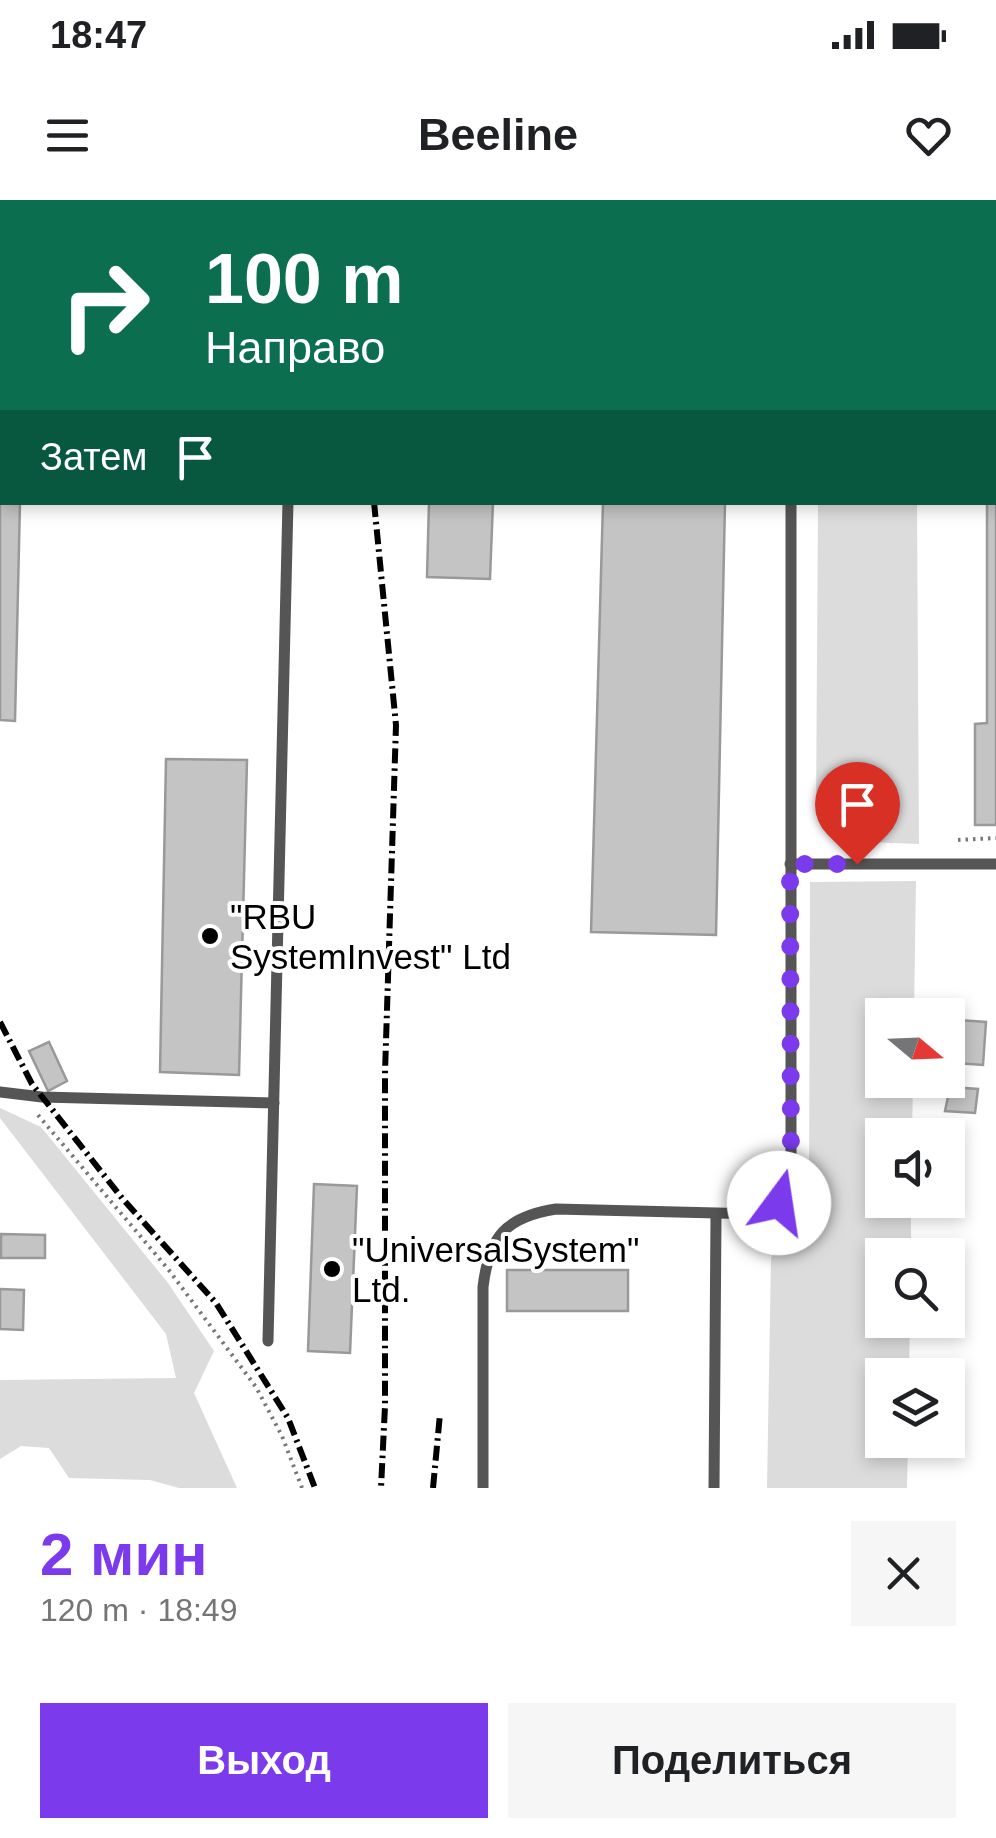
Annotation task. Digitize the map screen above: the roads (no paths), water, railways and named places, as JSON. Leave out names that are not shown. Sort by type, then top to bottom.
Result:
[{"type":"lane","points":[[268,1341],[288,505]]},
{"type":"lane","points":[[484,1488],[483,1287],[486,1262],[496,1240],[512,1222],[556,1209],[741,1215],[770,1210],[779,1203],[790,1181],[791,505]]},
{"type":"lane","points":[[790,864],[996,864]]},
{"type":"lane","points":[[0,1092],[274,1103]]},
{"type":"lane","points":[[714,1488],[716,1214]]},
{"type":"railway","points":[[374,505],[396,725],[385,1073],[385,1406],[381,1488]]},
{"type":"railway","points":[[0,1022],[32,1084],[122,1198],[216,1303],[288,1418],[315,1488]]},
{"type":"railway","points":[[433,1488],[440,1414]]},
{"type":"place","name":"\"RBU SystemInvest\" Ltd","points":[[210,936]]},
{"type":"place","name":"\"UniversalSystem\" Ltd.","points":[[332,1269]]}]
